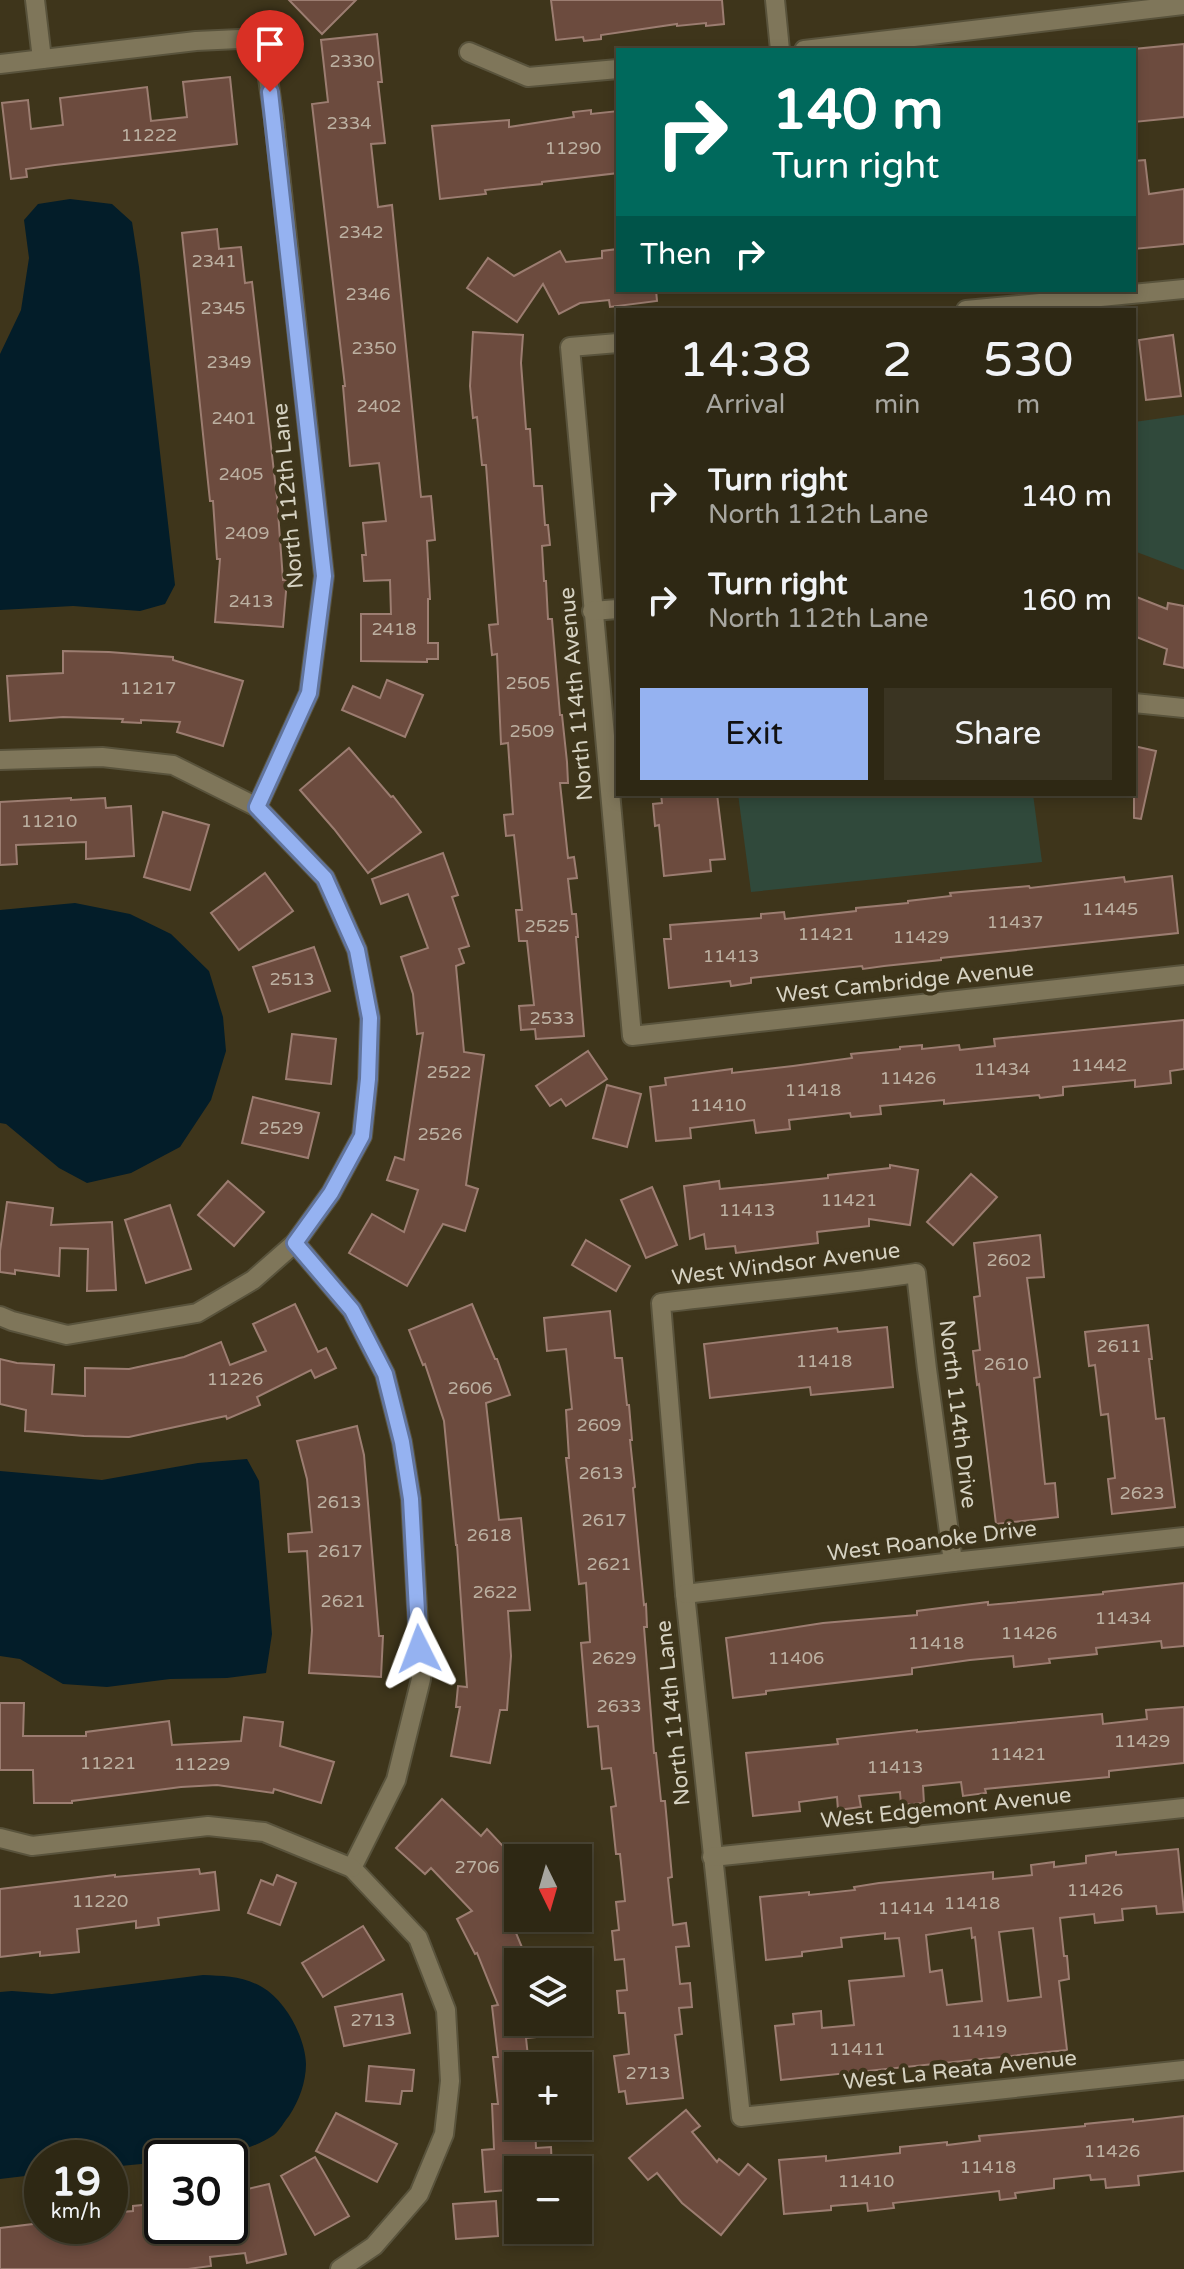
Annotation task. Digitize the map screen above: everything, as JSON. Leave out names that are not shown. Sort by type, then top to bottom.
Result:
[{"type":"street","points":[[0,64],[42,59],[35,0]]},
{"type":"street","points":[[775,0],[780,48]]},
{"type":"street","points":[[821,48],[1184,5]]},
{"type":"street","name":"North 112th Lane","points":[[42,59],[196,41],[262,38],[274,119],[324,576],[309,693],[257,807]]},
{"type":"street","points":[[469,52],[528,77],[616,69]]},
{"type":"street","points":[[987,308],[1184,289]]},
{"type":"street","name":"North 114th Avenue","points":[[616,343],[570,347],[632,1036]]},
{"type":"street","points":[[592,611],[616,609]]},
{"type":"street","points":[[1136,703],[1184,708]]},
{"type":"street","points":[[0,760],[102,757],[173,765],[257,807],[325,878],[357,950],[370,1018],[362,1136],[331,1193],[295,1243],[253,1280],[197,1313],[67,1335],[0,1316]]},
{"type":"street","name":"West Cambridge Avenue","points":[[632,1036],[1184,975]]},
{"type":"street","points":[[295,1243],[352,1310],[385,1374],[402,1442],[411,1499],[421,1679],[396,1780],[352,1868]]},
{"type":"street","name":"West Windsor Avenue","points":[[661,1303],[916,1273]]},
{"type":"street","name":"North 114th Drive","points":[[916,1273],[953,1562]]},
{"type":"street","name":"North 114th Lane","points":[[661,1303],[685,1594],[741,2117]]},
{"type":"street","name":"West Roanoke Drive","points":[[685,1594],[1184,1537]]},
{"type":"street","name":"West Edgemont Avenue","points":[[712,1857],[1184,1808]]},
{"type":"street","points":[[0,1838],[32,1846],[208,1826],[264,1832],[352,1868],[418,1938],[446,2010],[450,2081],[444,2134],[419,2194],[374,2246],[340,2269]]},
{"type":"street","name":"West La Reata Avenue","points":[[741,2117],[1184,2070]]},
{"type":"green space","points":[[1184,415],[1184,570],[1136,552],[1136,422]]},
{"type":"green space","points":[[738,796],[1033,796],[1042,862],[751,892]]},
{"type":"water","points":[[70,199],[112,204],[132,222],[175,585],[165,604],[140,611],[73,606],[0,610],[0,354],[21,310],[29,258],[24,220],[38,204]]},
{"type":"water","points":[[75,903],[130,914],[171,934],[209,971],[223,1017],[226,1051],[211,1100],[180,1147],[131,1173],[87,1183],[59,1168],[6,1124],[0,1123],[0,910]]},
{"type":"water","points":[[247,1459],[259,1481],[272,1634],[266,1673],[227,1678],[170,1679],[107,1687],[63,1684],[20,1659],[0,1656],[0,1471],[102,1480],[198,1463]]},
{"type":"water","points":[[203,1975],[226,1976],[255,1983],[279,2001],[298,2031],[306,2064],[305,2078],[296,2104],[276,2133],[248,2148],[248,2140],[144,2140],[144,2164],[128,2165],[128,2140],[24,2140],[24,2176],[0,2179],[0,1992],[52,1994]]},
{"type":"building","points":[[289,0],[356,0],[322,34]]},
{"type":"building","points":[[551,0],[722,0],[724,24],[677,24],[601,35],[601,39],[556,40]]},
{"type":"building","points":[[377,34],[382,82],[378,82],[385,143],[371,144],[378,207],[392,205],[421,497],[431,496],[435,540],[427,541],[430,599],[428,643],[438,643],[438,659],[427,659],[427,662],[361,661],[361,614],[391,614],[390,580],[364,581],[362,555],[366,555],[363,523],[386,521],[379,463],[350,466],[345,386],[312,104],[328,102],[321,40]]},
{"type":"building","points":[[1184,44],[1184,117],[1136,122],[1136,49]]},
{"type":"building","points":[[230,77],[237,144],[26,169],[27,177],[11,179],[2,103],[28,100],[31,129],[63,125],[60,98],[147,87],[151,121],[187,117],[183,82]]},
{"type":"building","points":[[616,111],[616,173],[440,199],[432,126],[509,120],[509,127],[574,117],[573,112]]},
{"type":"building","points":[[1145,160],[1149,194],[1184,189],[1184,244],[1136,249],[1136,161]]},
{"type":"building","points":[[217,229],[219,249],[241,247],[245,283],[252,282],[277,498],[283,580],[287,580],[283,627],[215,622],[220,559],[217,559],[213,501],[210,501],[182,233]]},
{"type":"building","points":[[616,249],[616,292],[656,292],[657,301],[610,307],[609,300],[580,303],[559,314],[543,284],[517,322],[467,288],[488,258],[514,276],[560,251],[566,262],[602,258],[602,251]]},
{"type":"building","points":[[473,332],[523,335],[521,363],[526,429],[530,429],[534,486],[542,486],[550,545],[542,546],[544,581],[548,619],[552,619],[567,762],[568,783],[560,783],[568,858],[574,857],[577,878],[568,879],[572,914],[576,914],[584,1036],[536,1039],[535,1029],[521,1030],[519,1006],[534,1005],[527,941],[519,941],[516,910],[522,910],[514,835],[506,836],[504,815],[513,814],[508,743],[501,744],[497,654],[492,655],[489,625],[498,624],[486,465],[482,465],[470,386]]},
{"type":"building","points":[[1173,335],[1181,396],[1146,400],[1139,340]]},
{"type":"building","points":[[1136,597],[1167,609],[1168,603],[1184,606],[1184,668],[1164,664],[1167,649],[1136,637]]},
{"type":"building","points":[[63,651],[173,657],[173,660],[243,681],[223,746],[177,732],[180,722],[141,720],[141,723],[122,722],[123,719],[63,717],[10,721],[7,676],[63,673]]},
{"type":"building","points":[[387,680],[423,695],[405,737],[342,710],[353,686],[380,698]]},
{"type":"building","points":[[1136,746],[1156,751],[1141,819],[1134,818]]},
{"type":"building","points":[[349,748],[421,832],[368,873],[300,790]]},
{"type":"building","points":[[661,796],[717,796],[725,859],[710,860],[711,871],[664,876],[659,825],[655,826],[653,804],[662,803]]},
{"type":"building","points":[[105,798],[106,808],[131,806],[134,856],[86,859],[86,842],[16,845],[17,864],[0,865],[0,802]]},
{"type":"building","points":[[163,812],[209,825],[190,890],[144,877]]},
{"type":"building","points":[[443,853],[458,895],[452,897],[469,946],[459,949],[464,963],[456,966],[464,1052],[484,1055],[466,1185],[478,1189],[465,1231],[443,1224],[407,1286],[349,1253],[372,1214],[404,1232],[418,1190],[387,1180],[395,1157],[404,1160],[423,1033],[417,1034],[413,994],[401,957],[428,948],[408,894],[381,904],[372,879]]},
{"type":"building","points":[[265,873],[293,911],[239,950],[211,913]]},
{"type":"building","points":[[1172,876],[1178,933],[863,969],[862,966],[751,978],[751,983],[731,986],[730,981],[669,988],[664,939],[671,939],[670,925],[761,918],[761,914],[784,912],[785,919],[908,903],[951,896],[950,893],[1124,877],[1125,882]]},
{"type":"building","points":[[314,947],[330,991],[269,1012],[253,967]]},
{"type":"building","points":[[1184,1020],[1184,1069],[1170,1071],[1171,1083],[1135,1087],[1135,1080],[1063,1087],[1063,1095],[1040,1098],[1039,1095],[944,1104],[944,1100],[880,1106],[881,1114],[851,1117],[850,1113],[789,1120],[790,1129],[756,1133],[754,1120],[690,1128],[691,1138],[656,1141],[650,1087],[666,1085],[665,1078],[732,1069],[732,1073],[793,1066],[852,1058],[851,1054],[900,1047],[922,1045],[922,1049],[959,1045],[960,1050],[995,1046],[994,1039]]},
{"type":"building","points":[[292,1034],[336,1039],[331,1084],[286,1079]]},
{"type":"building","points":[[588,1051],[607,1079],[566,1106],[561,1099],[550,1106],[536,1086]]},
{"type":"building","points":[[607,1085],[641,1094],[627,1147],[593,1138]]},
{"type":"building","points":[[253,1097],[319,1113],[308,1158],[242,1143]]},
{"type":"building","points":[[890,1165],[918,1170],[910,1225],[869,1219],[869,1226],[817,1232],[818,1243],[736,1253],[735,1246],[706,1249],[704,1234],[690,1239],[684,1186],[719,1181],[720,1189],[761,1185],[828,1178],[828,1175],[890,1168]]},
{"type":"building","points":[[971,1174],[997,1197],[953,1245],[927,1222]]},
{"type":"building","points":[[228,1181],[264,1212],[234,1246],[198,1215]]},
{"type":"building","points":[[652,1187],[677,1245],[646,1258],[621,1200]]},
{"type":"building","points":[[7,1202],[53,1208],[51,1225],[112,1222],[116,1290],[87,1291],[88,1249],[60,1248],[59,1276],[15,1270],[15,1274],[0,1272]]},
{"type":"building","points":[[170,1205],[191,1269],[146,1283],[125,1220]]},
{"type":"building","points":[[1040,1235],[1044,1277],[1027,1278],[1040,1377],[1034,1378],[1045,1484],[1055,1483],[1058,1517],[996,1524],[973,1351],[980,1350],[974,1297],[980,1296],[974,1243]]},
{"type":"building","points":[[586,1240],[630,1266],[616,1291],[572,1265]]},
{"type":"building","points":[[295,1304],[318,1352],[326,1348],[336,1368],[315,1378],[311,1370],[257,1397],[260,1405],[227,1419],[226,1416],[129,1437],[84,1436],[25,1431],[26,1410],[0,1404],[0,1359],[54,1365],[52,1394],[85,1396],[85,1368],[129,1369],[184,1357],[221,1342],[230,1365],[266,1351],[253,1324]]},
{"type":"building","points":[[472,1304],[510,1395],[486,1403],[499,1520],[521,1518],[530,1610],[508,1611],[511,1656],[507,1710],[500,1710],[490,1763],[451,1756],[460,1707],[456,1707],[458,1686],[467,1687],[457,1545],[444,1421],[425,1364],[409,1330]]},
{"type":"building","points":[[610,1311],[615,1358],[622,1358],[629,1405],[633,1488],[646,1604],[647,1627],[644,1627],[654,1753],[661,1801],[665,1801],[673,1925],[686,1923],[689,1946],[676,1947],[680,1984],[690,1983],[692,2007],[679,2008],[682,2034],[675,2035],[683,2098],[627,2104],[625,2091],[619,2092],[614,2056],[629,2054],[625,2013],[619,2013],[617,1991],[627,1990],[624,1959],[615,1960],[612,1931],[619,1930],[616,1902],[625,1901],[611,1807],[616,1806],[611,1768],[602,1769],[598,1726],[588,1727],[581,1643],[590,1642],[586,1583],[579,1584],[566,1458],[569,1458],[566,1410],[572,1409],[566,1349],[547,1351],[544,1318]]},
{"type":"building","points":[[1148,1325],[1156,1419],[1164,1418],[1175,1507],[1112,1514],[1108,1479],[1115,1478],[1108,1414],[1101,1415],[1095,1365],[1089,1366],[1085,1332]]},
{"type":"building","points":[[887,1327],[893,1387],[811,1395],[810,1387],[710,1398],[704,1344],[837,1328],[838,1332]]},
{"type":"building","points":[[357,1426],[364,1455],[379,1636],[383,1636],[381,1677],[309,1673],[312,1630],[307,1551],[289,1552],[288,1534],[312,1532],[307,1479],[297,1441]]},
{"type":"building","points":[[1184,1583],[1184,1646],[1162,1648],[1161,1641],[1096,1648],[1097,1654],[1049,1659],[1050,1663],[1014,1667],[1013,1656],[970,1660],[912,1668],[912,1674],[766,1691],[766,1694],[733,1698],[726,1638],[823,1623],[917,1615],[917,1611],[988,1602],[988,1605],[1103,1594]]},
{"type":"building","points":[[0,1703],[24,1703],[23,1736],[86,1736],[86,1732],[169,1721],[172,1745],[241,1741],[244,1717],[283,1722],[280,1746],[334,1762],[321,1803],[274,1789],[273,1793],[217,1785],[181,1787],[72,1803],[34,1803],[33,1770],[0,1770]]},
{"type":"building","points":[[1184,1707],[1184,1763],[1109,1771],[1109,1777],[985,1789],[986,1793],[963,1796],[961,1782],[923,1786],[924,1803],[901,1805],[900,1792],[859,1796],[861,1807],[838,1810],[837,1797],[799,1802],[800,1811],[753,1816],[746,1753],[838,1744],[837,1739],[917,1730],[1102,1714],[1103,1724],[1147,1719],[1146,1710]]},
{"type":"building","points":[[442,1799],[481,1836],[487,1829],[504,1847],[504,1932],[518,1932],[522,1948],[504,1948],[504,2036],[547,2036],[526,2038],[528,2052],[504,2052],[504,2140],[536,2140],[536,2148],[551,2147],[551,2156],[504,2156],[504,2190],[485,2192],[482,2150],[494,2149],[492,2104],[498,2104],[493,2057],[498,2057],[492,2006],[498,2005],[477,1953],[457,1919],[472,1911],[431,1868],[425,1874],[396,1848]]},
{"type":"building","points":[[1178,1849],[1184,1912],[1157,1914],[1156,1906],[1122,1909],[1123,1920],[1095,1923],[1094,1914],[1060,1918],[1069,1979],[1059,1981],[1067,2050],[781,2080],[775,2026],[794,2024],[793,2014],[821,2011],[822,2028],[854,2025],[849,1981],[904,1976],[899,1938],[885,1939],[885,1933],[841,1938],[842,1947],[766,1960],[760,1897],[809,1892],[809,1895],[855,1890],[854,1887],[879,1883],[993,1872],[993,1879],[1032,1875],[1031,1865],[1054,1862],[1054,1867],[1086,1863],[1086,1856],[1116,1852],[1116,1855]],"holes":[[[971,1928],[972,1938],[975,1937],[982,2001],[947,2005],[942,1970],[930,1972],[926,1935]],[[1033,1928],[1041,1997],[1008,2001],[999,1932]]]},
{"type":"building","points":[[199,1869],[200,1874],[215,1872],[219,1910],[158,1918],[159,1925],[136,1928],[136,1921],[77,1929],[79,1952],[40,1956],[40,1952],[0,1957],[0,1889],[115,1875]]},
{"type":"building","points":[[277,1875],[296,1883],[280,1925],[248,1913],[261,1880],[273,1885]]},
{"type":"building","points":[[363,1926],[384,1960],[323,1997],[302,1963]]},
{"type":"building","points":[[402,1994],[410,2033],[344,2046],[335,2007]]},
{"type":"building","points":[[369,2066],[414,2070],[412,2091],[402,2091],[400,2104],[366,2101]]},
{"type":"building","points":[[686,2110],[700,2126],[692,2132],[717,2162],[719,2159],[739,2175],[748,2164],[766,2179],[721,2235],[682,2203],[657,2173],[648,2180],[629,2158]]},
{"type":"building","points":[[336,2113],[397,2144],[377,2182],[316,2151]]},
{"type":"building","points":[[1184,2116],[1184,2171],[1138,2176],[1139,2185],[1106,2188],[1105,2179],[1091,2180],[1090,2175],[1054,2179],[1054,2188],[1015,2193],[1016,2198],[1000,2200],[999,2191],[893,2203],[894,2208],[868,2211],[867,2203],[784,2214],[779,2160],[826,2156],[826,2161],[900,2153],[900,2147],[980,2141],[979,2136]]},
{"type":"building","points":[[315,2157],[349,2216],[315,2235],[281,2176]]},
{"type":"building","points":[[269,2184],[286,2254],[247,2263],[245,2253],[210,2257],[211,2266],[188,2269],[0,2269],[0,2228],[24,2225],[24,2244],[128,2244],[128,2211],[133,2211],[133,2206],[144,2205],[144,2244],[248,2244],[248,2189]]},
{"type":"building","points":[[496,2201],[498,2236],[456,2239],[453,2204]]},
{"type":"route","points":[[270,92],[324,576],[309,693],[257,807],[325,878],[357,950],[370,1018],[362,1136],[331,1193],[295,1243],[352,1310],[385,1374],[402,1442],[411,1499],[419,1649]]}]
